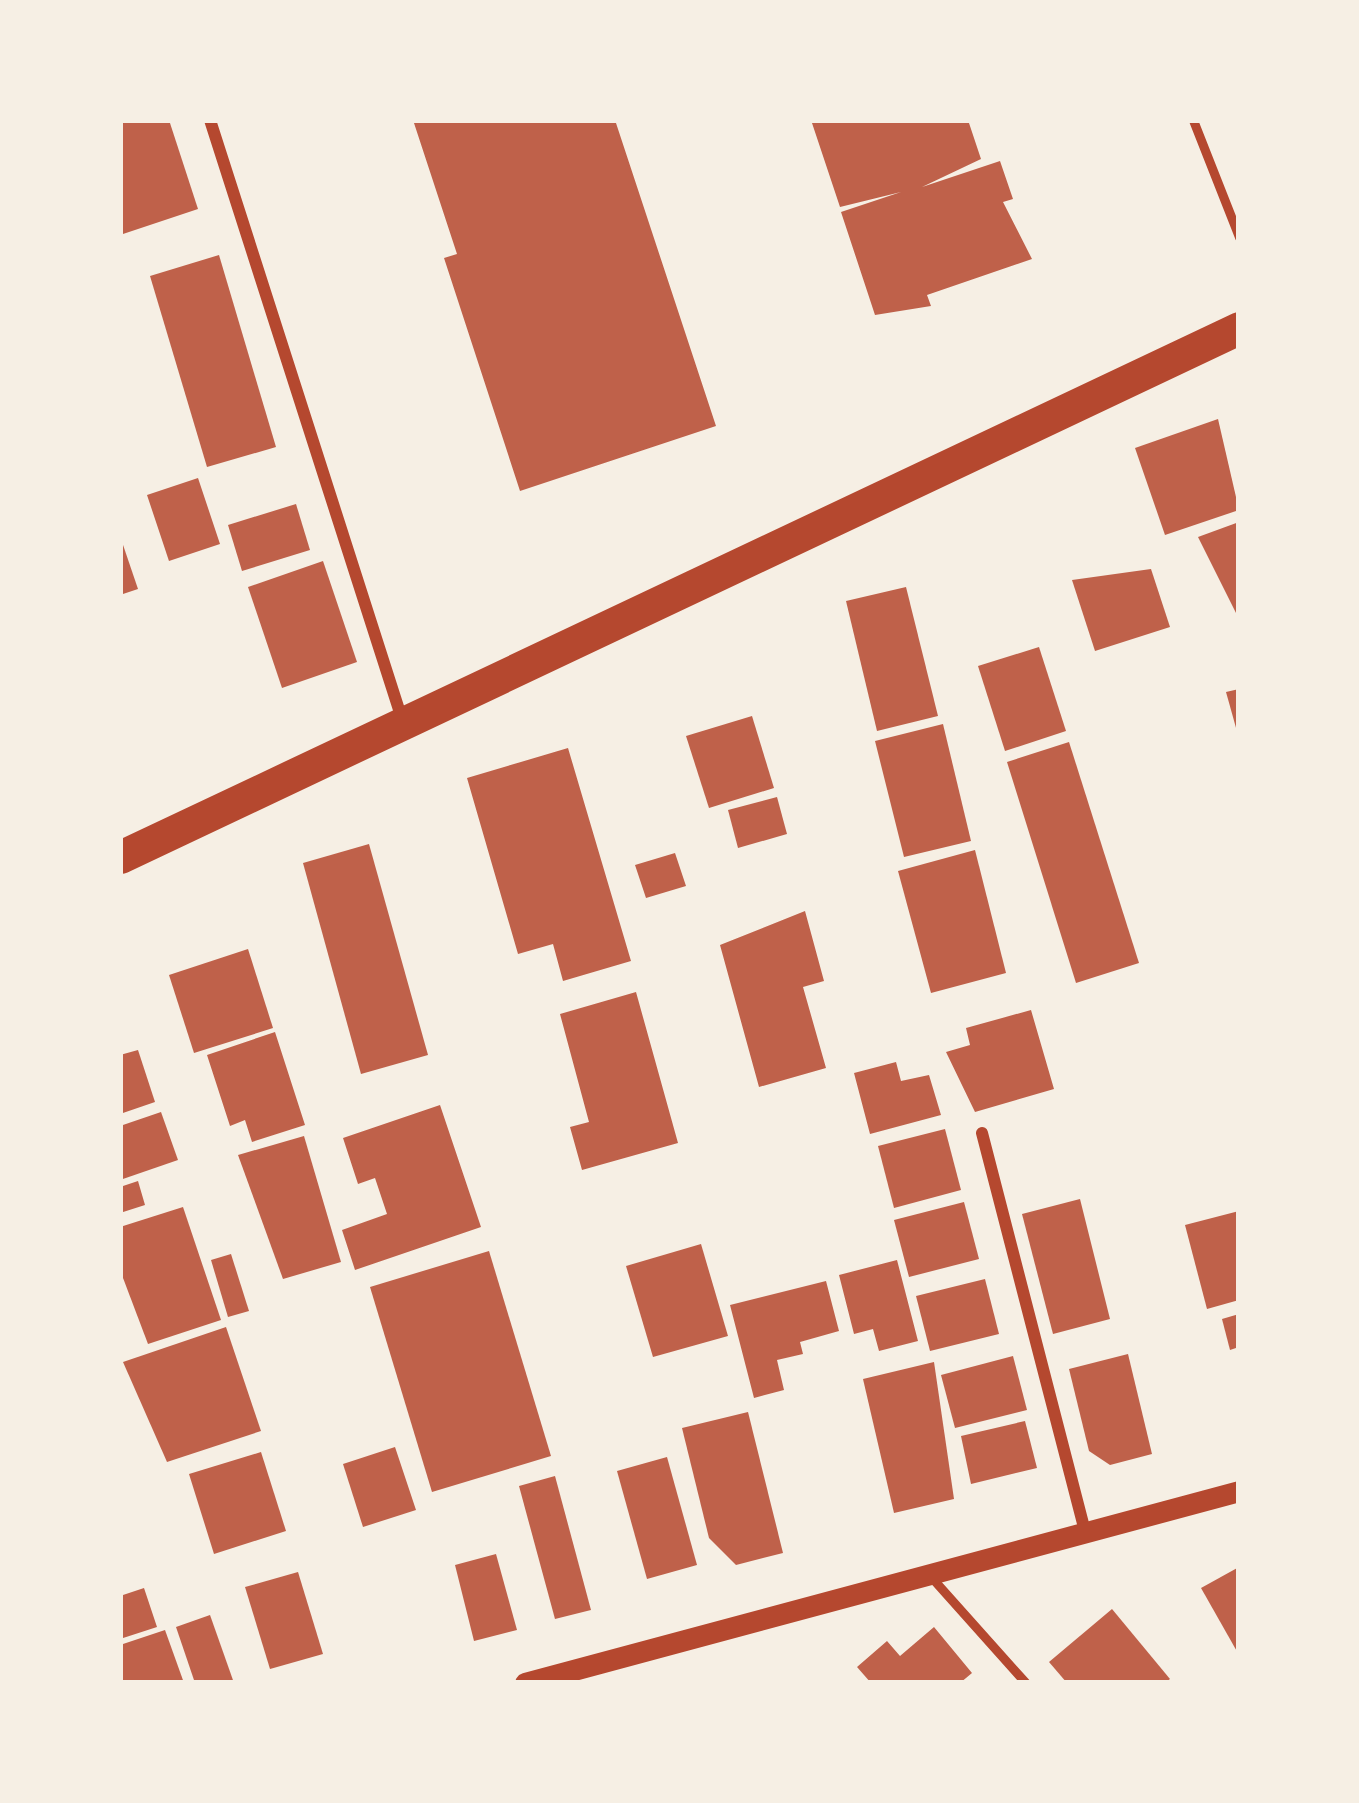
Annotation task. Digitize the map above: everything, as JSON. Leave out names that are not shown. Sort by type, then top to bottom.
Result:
[{"type":"highway","points":[[120,857],[1236,336]]},
{"type":"street","points":[[210,120],[404,723]]},
{"type":"street","points":[[982,1133],[1085,1532]]},
{"type":"street","points":[[525,1683],[1239,1491]]},
{"type":"lane","points":[[1193,120],[1239,236]]},
{"type":"lane","points":[[928,1574],[1026,1683]]},
{"type":"building","points":[[120,120],[169,120],[198,209],[123,234]]},
{"type":"building","points":[[413,120],[615,120],[716,426],[520,491],[444,258],[457,254]]},
{"type":"building","points":[[811,120],[968,120],[981,159],[922,187],[1000,161],[1013,199],[1003,202],[1032,259],[927,295],[931,306],[875,315],[841,212],[901,192],[840,207]]},
{"type":"building","points":[[219,255],[276,447],[207,467],[150,276]]},
{"type":"building","points":[[1218,419],[1239,510],[1165,535],[1135,448]]},
{"type":"building","points":[[198,478],[220,544],[169,561],[147,495]]},
{"type":"building","points":[[296,504],[310,550],[242,571],[228,525]]},
{"type":"building","points":[[1239,522],[1239,619],[1198,537]]},
{"type":"building","points":[[120,536],[138,589],[120,595]]},
{"type":"building","points":[[323,561],[357,662],[282,688],[248,587]]},
{"type":"building","points":[[1151,569],[1170,627],[1095,651],[1072,580]]},
{"type":"building","points":[[906,587],[938,716],[877,731],[846,601]]},
{"type":"building","points":[[1039,647],[1066,731],[1005,751],[978,666]]},
{"type":"building","points":[[1239,689],[1239,735],[1238,735],[1226,692]]},
{"type":"building","points":[[752,716],[774,788],[709,808],[686,736]]},
{"type":"building","points":[[943,724],[971,841],[904,857],[875,741]]},
{"type":"building","points":[[1069,742],[1139,963],[1076,983],[1007,762]]},
{"type":"building","points":[[568,748],[631,961],[563,981],[553,944],[518,954],[467,778]]},
{"type":"building","points":[[777,797],[787,834],[738,848],[728,810]]},
{"type":"building","points":[[369,844],[428,1055],[361,1074],[303,863]]},
{"type":"building","points":[[975,850],[1006,973],[931,993],[898,871]]},
{"type":"building","points":[[675,853],[686,886],[646,898],[635,865]]},
{"type":"building","points":[[805,911],[824,981],[803,987],[826,1068],[759,1087],[720,945]]},
{"type":"building","points":[[248,949],[273,1028],[194,1053],[169,975]]},
{"type":"building","points":[[636,992],[678,1143],[582,1170],[570,1127],[589,1122],[560,1014]]},
{"type":"building","points":[[1031,1010],[1054,1089],[975,1112],[946,1052],[970,1045],[966,1028]]},
{"type":"building","points":[[275,1032],[305,1125],[252,1142],[245,1120],[230,1126],[207,1055]]},
{"type":"building","points":[[138,1050],[155,1102],[120,1114],[120,1055]]},
{"type":"building","points":[[896,1062],[901,1081],[929,1075],[941,1115],[870,1134],[854,1073]]},
{"type":"building","points":[[440,1105],[481,1227],[355,1270],[342,1230],[387,1214],[375,1178],[358,1184],[343,1138]]},
{"type":"building","points":[[161,1112],[178,1160],[120,1180],[120,1126]]},
{"type":"building","points":[[945,1129],[961,1190],[894,1208],[878,1146]]},
{"type":"building","points":[[304,1136],[341,1262],[283,1279],[238,1155]]},
{"type":"building","points":[[138,1181],[145,1205],[120,1213],[120,1187]]},
{"type":"building","points":[[1080,1199],[1110,1319],[1053,1334],[1022,1214]]},
{"type":"building","points":[[964,1202],[979,1259],[909,1277],[894,1220]]},
{"type":"building","points":[[183,1207],[221,1320],[148,1344],[120,1270],[120,1227]]},
{"type":"building","points":[[1239,1211],[1239,1300],[1207,1309],[1185,1225]]},
{"type":"building","points":[[701,1244],[728,1336],[653,1357],[626,1266]]},
{"type":"building","points":[[489,1251],[551,1456],[432,1492],[370,1287]]},
{"type":"building","points":[[231,1254],[249,1311],[228,1317],[211,1260]]},
{"type":"building","points":[[897,1260],[918,1341],[879,1351],[873,1329],[854,1334],[839,1275]]},
{"type":"building","points":[[985,1279],[999,1334],[930,1351],[916,1296]]},
{"type":"building","points":[[826,1281],[839,1331],[800,1342],[803,1354],[777,1360],[784,1390],[754,1398],[730,1305]]},
{"type":"building","points":[[1239,1314],[1239,1347],[1230,1350],[1222,1319]]},
{"type":"building","points":[[226,1327],[261,1431],[167,1462],[123,1362]]},
{"type":"building","points":[[1128,1354],[1152,1454],[1110,1465],[1089,1451],[1069,1369]]},
{"type":"building","points":[[1013,1356],[1027,1410],[955,1428],[941,1375]]},
{"type":"building","points":[[934,1362],[954,1499],[894,1513],[863,1379]]},
{"type":"building","points":[[748,1412],[783,1553],[736,1565],[709,1538],[682,1428]]},
{"type":"building","points":[[1025,1421],[1037,1468],[971,1484],[961,1436]]},
{"type":"building","points":[[395,1447],[416,1510],[363,1527],[343,1464]]},
{"type":"building","points":[[261,1452],[286,1531],[214,1554],[189,1474]]},
{"type":"building","points":[[667,1457],[697,1565],[647,1579],[617,1471]]},
{"type":"building","points":[[555,1476],[591,1610],[555,1619],[519,1486]]},
{"type":"building","points":[[496,1554],[517,1630],[474,1641],[455,1565]]},
{"type":"building","points":[[1239,1567],[1239,1655],[1201,1588]]},
{"type":"building","points":[[298,1572],[323,1654],[270,1669],[245,1587]]},
{"type":"building","points":[[144,1588],[157,1627],[120,1639],[120,1596]]},
{"type":"building","points":[[1112,1609],[1170,1679],[1165,1683],[1067,1683],[1049,1662]]},
{"type":"building","points":[[210,1615],[234,1683],[195,1683],[176,1627]]},
{"type":"building","points":[[934,1627],[972,1673],[960,1683],[871,1683],[857,1667],[887,1641],[900,1656]]},
{"type":"building","points":[[165,1630],[184,1683],[120,1683],[120,1645]]}]
